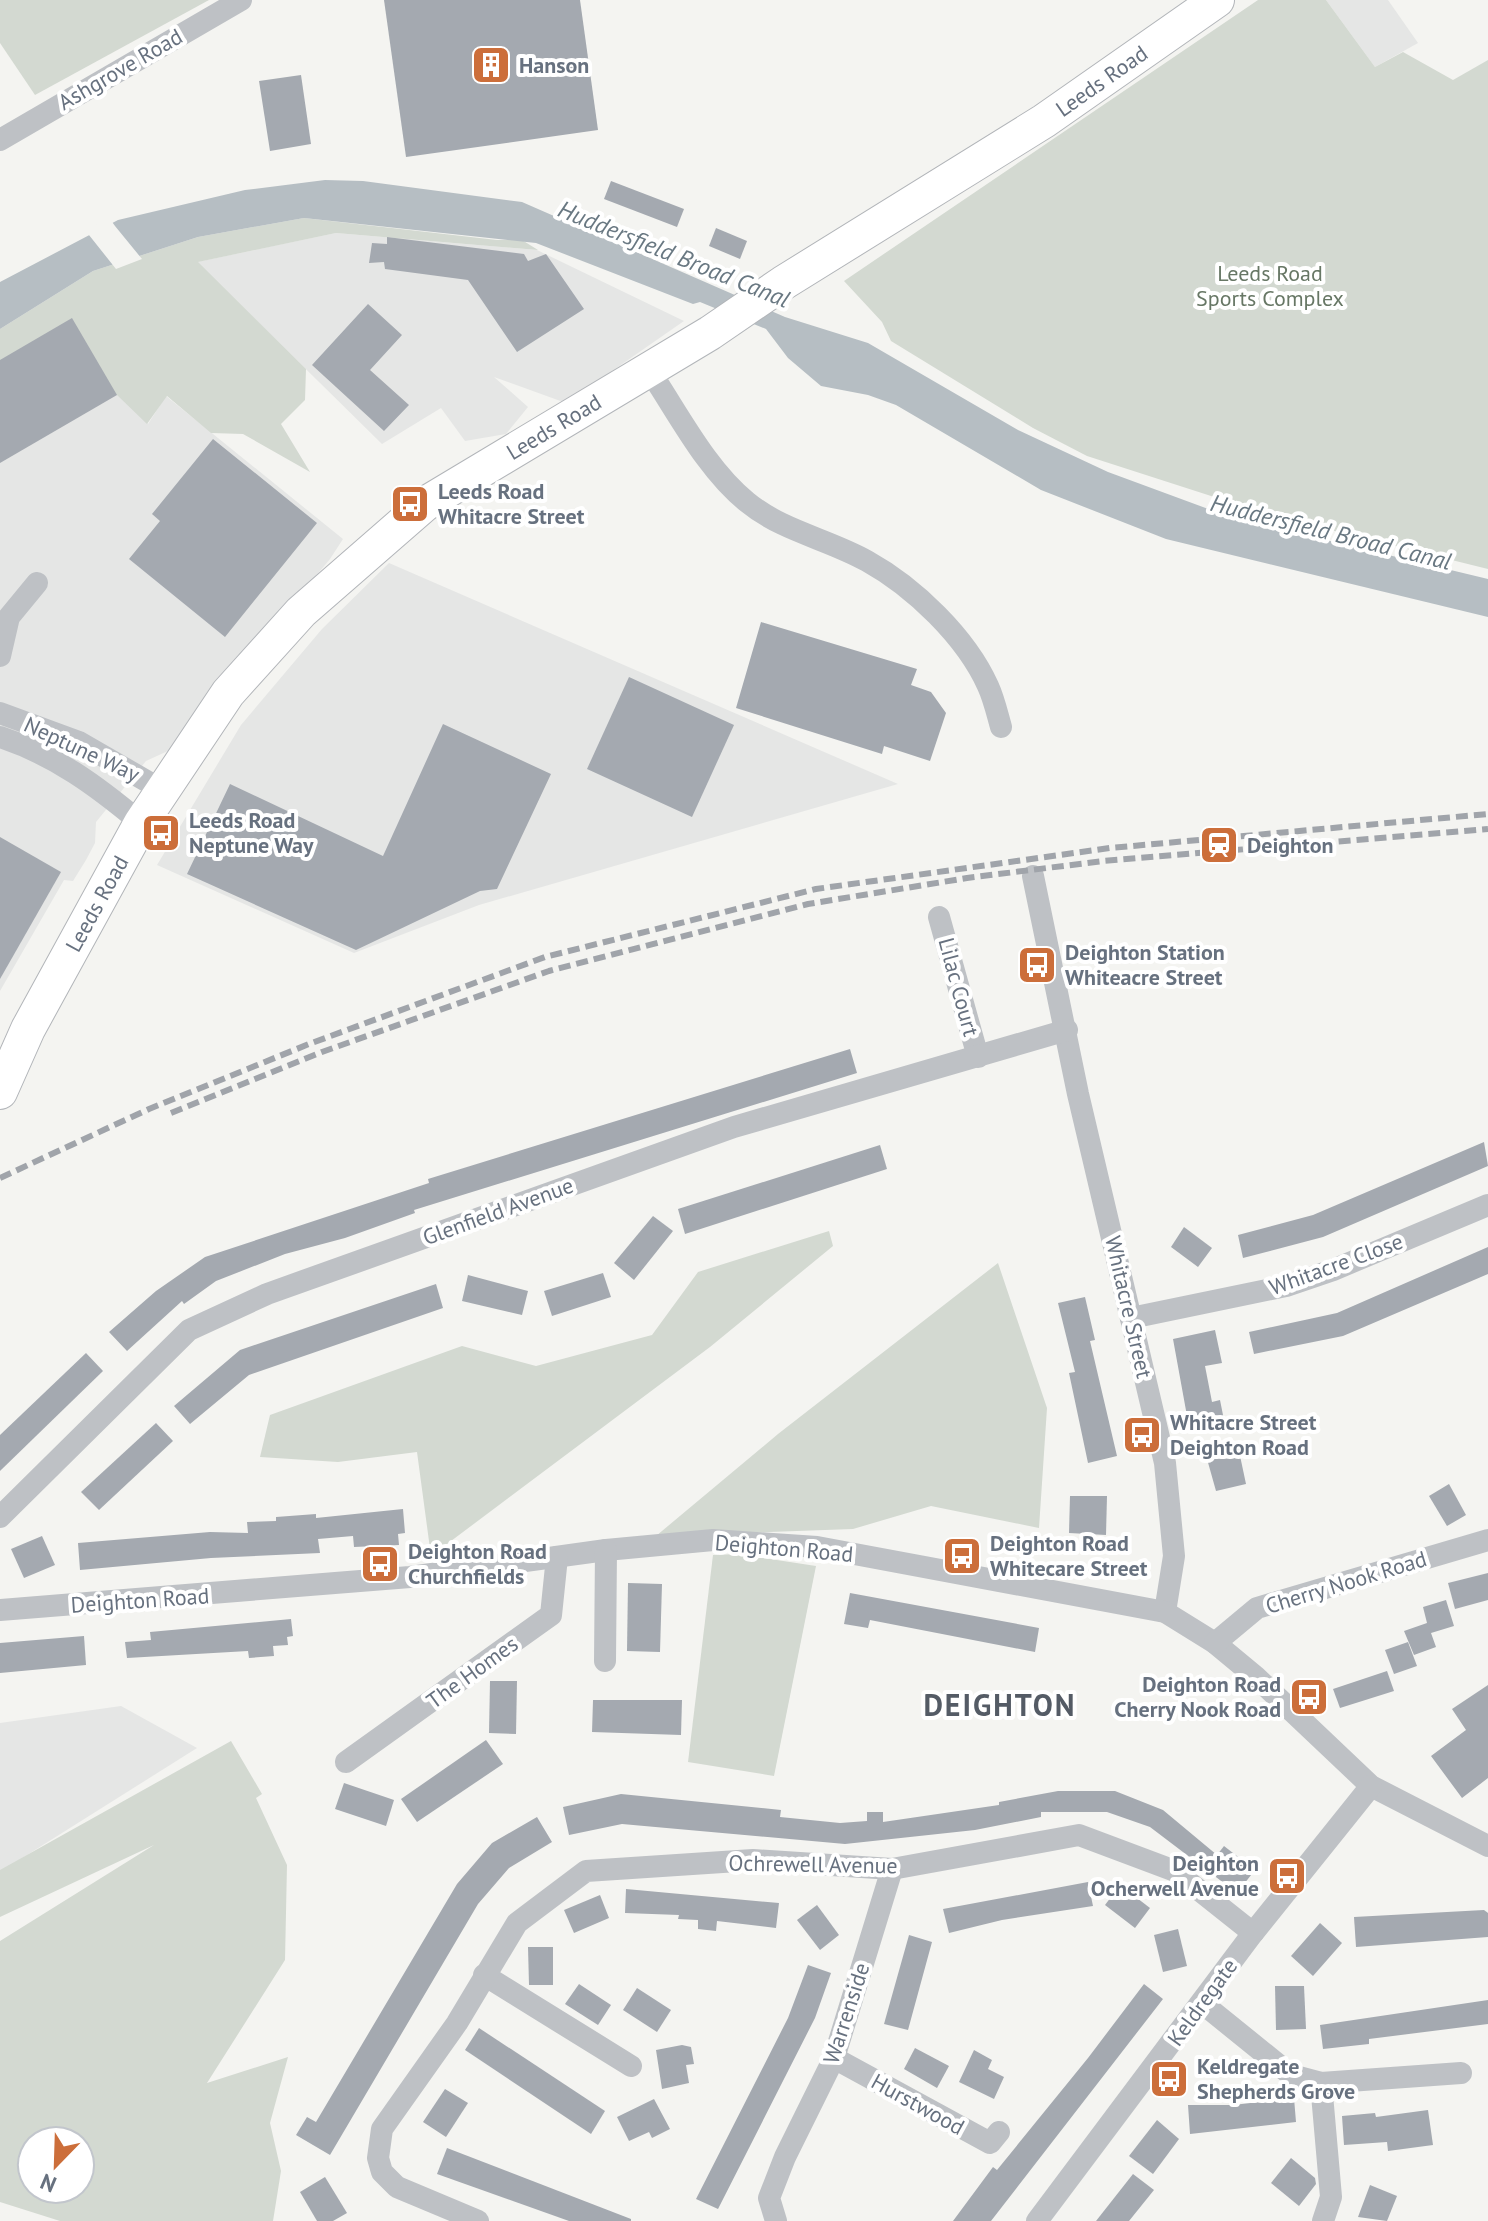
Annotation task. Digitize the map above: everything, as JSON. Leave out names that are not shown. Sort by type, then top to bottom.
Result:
[{"type":"main road","name":"Leeds Road","points":[[0,1092],[28,1029],[141,823],[228,693],[292,622],[425,504],[710,333],[783,283],[1044,121],[1217,0]]},
{"type":"street","name":"Ashgrove Road","points":[[0,140],[241,0]]},
{"type":"street","points":[[649,370],[714,464],[746,501],[781,523],[868,561],[923,602],[966,649],[988,686],[1001,727]]},
{"type":"street","points":[[0,656],[9,617],[37,583]]},
{"type":"street","name":"Neptune Way","points":[[0,713],[79,742],[162,790]]},
{"type":"street","name":"Neptune Way","points":[[0,725],[26,734],[34,750]]},
{"type":"street","name":"Neptune Way","points":[[0,737],[34,750],[86,778],[141,823]]},
{"type":"street","points":[[1033,876],[1067,1030]]},
{"type":"street","name":"Lilac Court","points":[[939,917],[978,1057]]},
{"type":"street","name":"Glenfield Avenue","points":[[0,1517],[189,1330],[267,1294],[734,1127],[1067,1030]]},
{"type":"street","name":"Whitacre Street","points":[[1067,1030],[1078,1094],[1165,1463],[1174,1556],[1165,1612]]},
{"type":"street","name":"Whitacre Close","points":[[1131,1318],[1286,1286],[1333,1270],[1488,1205]]},
{"type":"street","name":"Deighton Road","points":[[0,1610],[410,1577],[606,1550],[713,1540],[817,1547],[1165,1612],[1215,1643],[1371,1786],[1488,1846]]},
{"type":"street","name":"Cherry Nook Road","points":[[1215,1643],[1257,1608],[1488,1540]]},
{"type":"street","points":[[605,1661],[606,1550]]},
{"type":"street","name":"The Homes","points":[[346,1762],[551,1615],[557,1557]]},
{"type":"street","name":"Keldregate","points":[[1037,2221],[1253,1933],[1371,1786]]},
{"type":"street","name":"Ochrewell Avenue","points":[[478,2221],[397,2187],[382,2172],[378,2158],[382,2129],[457,2023],[517,1923],[586,1871],[753,1860],[892,1869],[1079,1835],[1175,1871],[1253,1933]]},
{"type":"street","name":"Warrenside","points":[[756,2221],[834,2058],[892,1869]]},
{"type":"street","points":[[484,1975],[631,2066]]},
{"type":"street","points":[[1202,2003],[1291,2075],[1321,2083],[1461,2073]]},
{"type":"street","name":"Hurstwood","points":[[834,2058],[990,2143],[999,2132]]},
{"type":"street","points":[[1321,2083],[1331,2197],[1323,2221]]},
{"type":"street","points":[[769,2198],[776,2221]]},
{"type":"shaded area","points":[[1326,0],[1388,0],[1418,43],[1375,67]]},
{"type":"shaded area","points":[[325,180],[363,181],[522,202],[785,317],[868,343],[1018,430],[1108,472],[1230,517],[1488,579],[1488,617],[1166,539],[1041,490],[896,405],[868,395],[821,386],[788,358],[766,329],[536,243],[304,218],[198,237],[93,271],[0,329],[0,282],[118,220],[245,190]]},
{"type":"shaded area","points":[[336,233],[537,250],[684,321],[566,403],[494,377],[528,407],[506,434],[465,441],[441,408],[382,444],[197,262]]},
{"type":"shaded area","points":[[72,318],[148,424],[166,396],[343,539],[330,559],[170,750],[146,761],[96,822],[95,843],[86,860],[73,881],[64,880],[0,991],[0,360]]},
{"type":"shaded area","points":[[389,563],[898,784],[479,905],[354,953],[157,865],[241,725],[322,629]]},
{"type":"shaded area","points":[[121,1706],[197,1748],[0,1872],[0,1723]]},
{"type":"green space","points":[[0,0],[209,0],[35,95],[0,43]]},
{"type":"green space","name":"Leeds Road Sports Complex","points":[[1258,0],[1326,0],[1375,67],[1403,52],[1453,80],[1488,60],[1488,569],[1270,515],[1087,456],[1033,428],[891,341],[882,322],[844,281]]},
{"type":"green space","points":[[304,218],[497,240],[522,240],[538,250],[336,233],[198,262],[306,369],[305,400],[281,424],[310,472],[243,434],[211,433],[167,396],[147,424],[117,395],[0,360],[0,329],[93,271],[198,237]]},
{"type":"green space","points":[[829,1231],[833,1246],[710,1347],[431,1556],[417,1452],[338,1462],[260,1457],[270,1415],[462,1346],[536,1366],[652,1335],[698,1272]]},
{"type":"green space","points":[[998,1263],[1047,1408],[1039,1528],[931,1506],[853,1529],[656,1536],[778,1434]]},
{"type":"green space","points":[[738,1554],[816,1566],[774,1776],[688,1762],[713,1555]]},
{"type":"green space","points":[[231,1741],[262,1794],[256,1798],[287,1865],[285,1960],[207,2083],[288,2057],[270,2123],[281,2171],[273,2221],[60,2221],[0,2202],[0,1941],[154,1845],[0,1917],[0,1870]]},
{"type":"pier","points":[[110,219],[142,259],[116,269],[85,230]]},
{"type":"building","name":"Hanson","points":[[384,0],[580,0],[598,130],[406,157]]},
{"type":"building","points":[[301,75],[311,144],[270,151],[259,81]]},
{"type":"building","points":[[611,181],[684,209],[677,227],[604,199]]},
{"type":"building","points":[[716,228],[747,241],[740,259],[709,246]]},
{"type":"building","points":[[387,237],[524,254],[528,261],[546,254],[584,309],[517,352],[468,280],[385,269],[384,262],[369,263],[372,243],[387,244]]},
{"type":"building","points":[[368,304],[402,335],[370,370],[409,405],[384,431],[312,365]]},
{"type":"building","points":[[72,318],[117,395],[0,463],[0,360]]},
{"type":"building","points":[[213,439],[317,523],[225,637],[129,559],[160,521],[152,514]]},
{"type":"building","points":[[761,622],[917,669],[911,685],[931,692],[946,713],[930,761],[884,746],[882,754],[736,708]]},
{"type":"building","points":[[629,677],[734,725],[692,817],[587,769]]},
{"type":"building","points":[[443,724],[551,774],[497,889],[480,891],[356,950],[187,874],[230,784],[383,856]]},
{"type":"building","points":[[0,837],[61,872],[0,979]]},
{"type":"building","points":[[850,1049],[857,1073],[414,1210],[415,1213],[345,1238],[285,1254],[216,1281],[184,1304],[182,1301],[127,1351],[109,1332],[156,1291],[205,1257],[429,1183],[428,1179]]},
{"type":"building","points":[[1484,1142],[1488,1166],[1323,1237],[1243,1258],[1238,1235],[1313,1215]]},
{"type":"building","points":[[880,1145],[887,1169],[685,1234],[678,1209]]},
{"type":"building","points":[[653,1216],[673,1231],[634,1280],[614,1263]]},
{"type":"building","points":[[1184,1227],[1212,1248],[1198,1267],[1171,1247]]},
{"type":"building","points":[[1488,1247],[1488,1274],[1343,1336],[1254,1354],[1249,1332],[1337,1313]]},
{"type":"building","points":[[603,1273],[611,1297],[552,1316],[544,1291]]},
{"type":"building","points":[[468,1275],[528,1291],[522,1315],[462,1301]]},
{"type":"building","points":[[436,1284],[443,1308],[249,1375],[190,1424],[174,1406],[240,1350]]},
{"type":"building","points":[[1085,1297],[1095,1340],[1090,1341],[1117,1456],[1088,1463],[1069,1373],[1075,1372],[1058,1303]]},
{"type":"building","points":[[1215,1330],[1222,1363],[1205,1366],[1212,1402],[1220,1400],[1224,1420],[1189,1427],[1173,1339]]},
{"type":"building","points":[[86,1353],[103,1371],[0,1471],[0,1435]]},
{"type":"building","points":[[156,1423],[173,1441],[99,1510],[81,1492]]},
{"type":"building","points":[[1239,1451],[1246,1484],[1216,1491],[1207,1459]]},
{"type":"building","points":[[1449,1484],[1466,1515],[1447,1526],[1429,1496]]},
{"type":"building","points":[[1070,1496],[1107,1496],[1106,1535],[1069,1533]]},
{"type":"building","points":[[403,1509],[405,1533],[398,1534],[399,1545],[354,1547],[353,1536],[318,1539],[320,1553],[211,1558],[80,1570],[78,1543],[210,1532],[248,1533],[247,1522],[276,1521],[276,1517],[316,1514],[316,1518]]},
{"type":"building","points":[[42,1536],[55,1565],[24,1578],[11,1549]]},
{"type":"building","points":[[1488,1573],[1488,1600],[1455,1609],[1448,1583]]},
{"type":"building","points":[[628,1583],[662,1584],[660,1652],[627,1651]]},
{"type":"building","points":[[850,1593],[1039,1628],[1035,1652],[870,1620],[868,1628],[844,1624]]},
{"type":"building","points":[[1446,1600],[1454,1626],[1431,1633],[1436,1647],[1414,1655],[1404,1631],[1427,1623],[1423,1607]]},
{"type":"building","points":[[291,1619],[293,1636],[287,1637],[288,1645],[273,1646],[274,1656],[249,1658],[248,1651],[127,1658],[125,1642],[151,1640],[150,1632]]},
{"type":"building","points":[[84,1636],[86,1665],[0,1673],[0,1643]]},
{"type":"building","points":[[1408,1642],[1417,1666],[1394,1674],[1385,1650]]},
{"type":"building","points":[[1387,1671],[1394,1691],[1340,1708],[1333,1689]]},
{"type":"building","points":[[490,1681],[517,1681],[516,1734],[489,1733]]},
{"type":"building","points":[[1488,1685],[1488,1778],[1462,1798],[1431,1756],[1466,1730],[1452,1709]]},
{"type":"building","points":[[593,1700],[682,1700],[681,1735],[592,1732]]},
{"type":"building","points":[[486,1740],[503,1764],[417,1822],[401,1799]]},
{"type":"building","points":[[344,1783],[394,1800],[386,1826],[335,1809]]},
{"type":"building","points":[[1058,1791],[1115,1791],[1163,1810],[1217,1855],[1224,1846],[1255,1870],[1237,1893],[1150,1827],[1107,1812],[1041,1812],[1041,1817],[975,1830],[845,1844],[622,1824],[569,1835],[563,1807],[621,1794],[781,1810],[780,1817],[840,1823],[867,1821],[867,1812],[883,1812],[883,1822],[999,1805],[999,1802]]},
{"type":"building","points":[[537,1817],[552,1842],[509,1868],[478,1904],[330,2155],[296,2135],[307,2117],[316,2122],[457,1884],[492,1843]]},
{"type":"building","points":[[1088,1882],[1093,1906],[1002,1920],[949,1933],[943,1909]]},
{"type":"building","points":[[1120,1885],[1150,1908],[1135,1928],[1105,1905]]},
{"type":"building","points":[[626,1889],[779,1903],[776,1928],[717,1921],[716,1931],[698,1929],[698,1920],[678,1919],[679,1915],[625,1913]]},
{"type":"building","points":[[600,1895],[609,1918],[574,1933],[564,1910]]},
{"type":"building","points":[[817,1905],[839,1935],[820,1950],[797,1920]]},
{"type":"building","points":[[1484,1910],[1488,1913],[1488,1937],[1356,1947],[1354,1917]]},
{"type":"building","points":[[1320,1923],[1342,1943],[1313,1976],[1291,1956]]},
{"type":"building","points":[[1178,1929],[1187,1966],[1163,1972],[1154,1935]]},
{"type":"building","points":[[909,1935],[932,1942],[908,2030],[884,2024]]},
{"type":"building","points":[[528,1947],[553,1947],[553,1985],[529,1985]]},
{"type":"building","points":[[808,1965],[831,1973],[815,2018],[718,2209],[696,2199],[788,2018]]},
{"type":"building","points":[[579,1984],[611,2005],[598,2025],[565,2004]]},
{"type":"building","points":[[1144,1984],[1163,1999],[991,2221],[953,2221],[993,2167],[997,2170],[1088,2058]]},
{"type":"building","points":[[1275,1986],[1304,1986],[1306,2029],[1276,2030]]},
{"type":"building","points":[[637,1988],[671,2010],[657,2032],[623,2010]]},
{"type":"building","points":[[1488,2000],[1488,2024],[1369,2039],[1369,2044],[1323,2049],[1320,2025]]},
{"type":"building","points":[[479,2028],[605,2111],[591,2134],[465,2050]]},
{"type":"building","points":[[682,2045],[691,2047],[694,2064],[686,2065],[689,2083],[662,2089],[656,2050]]},
{"type":"building","points":[[915,2048],[949,2066],[937,2088],[904,2069]]},
{"type":"building","points":[[974,2050],[992,2060],[988,2069],[1004,2077],[994,2099],[959,2082]]},
{"type":"building","points":[[445,2089],[468,2103],[446,2137],[423,2122]]},
{"type":"building","points":[[1294,2098],[1296,2122],[1190,2134],[1188,2105],[1233,2105]]},
{"type":"building","points":[[654,2099],[670,2129],[652,2138],[649,2132],[629,2141],[617,2117]]},
{"type":"building","points":[[1428,2110],[1433,2145],[1388,2151],[1387,2142],[1344,2145],[1342,2116],[1375,2113],[1376,2117]]},
{"type":"building","points":[[1157,2120],[1179,2139],[1153,2174],[1129,2156]]},
{"type":"building","points":[[447,2148],[631,2221],[569,2221],[437,2174]]},
{"type":"building","points":[[1291,2158],[1315,2178],[1316,2184],[1299,2206],[1271,2183]]},
{"type":"building","points":[[1133,2174],[1154,2190],[1129,2221],[1096,2221]]},
{"type":"building","points":[[325,2177],[347,2213],[333,2221],[317,2221],[300,2192]]},
{"type":"building","points":[[1370,2185],[1397,2196],[1387,2221],[1358,2217]]},
{"type":"railway","points":[[0,1178],[149,1109],[309,1044],[545,957],[816,889],[1110,848],[1488,814]]},
{"type":"railway","points":[[171,1113],[322,1052],[549,971],[808,904],[967,878],[1103,861],[1488,829]]},
{"type":"place","name":"Hanson","points":[[491,65]]},
{"type":"place","name":"Leeds Road Whitacre Street","points":[[410,504]]},
{"type":"place","name":"Leeds Road Neptune Way","points":[[161,833]]},
{"type":"place","name":"Deighton","points":[[1219,845]]},
{"type":"place","name":"Deighton Station Whiteacre Street","points":[[1037,965]]},
{"type":"place","name":"Whitacre Street Deighton Road","points":[[1142,1435]]},
{"type":"place","name":"Deighton Road Whitecare Street","points":[[962,1556]]},
{"type":"place","name":"Deighton Road Churchfields","points":[[380,1564]]},
{"type":"place","name":"Deighton Road Cherry Nook Road","points":[[1309,1697]]},
{"type":"place","name":"Deighton Ocherwell Avenue","points":[[1287,1876]]},
{"type":"place","name":"Keldregate Shepherds Grove","points":[[1169,2079]]},
{"type":"district","name":"DEIGHTON","points":[[1000,1704]]},
{"type":"water label","name":"Huddersfield Broad Canal","points":[[674,254]]},
{"type":"water label","name":"Huddersfield Broad Canal","points":[[1331,532]]}]
